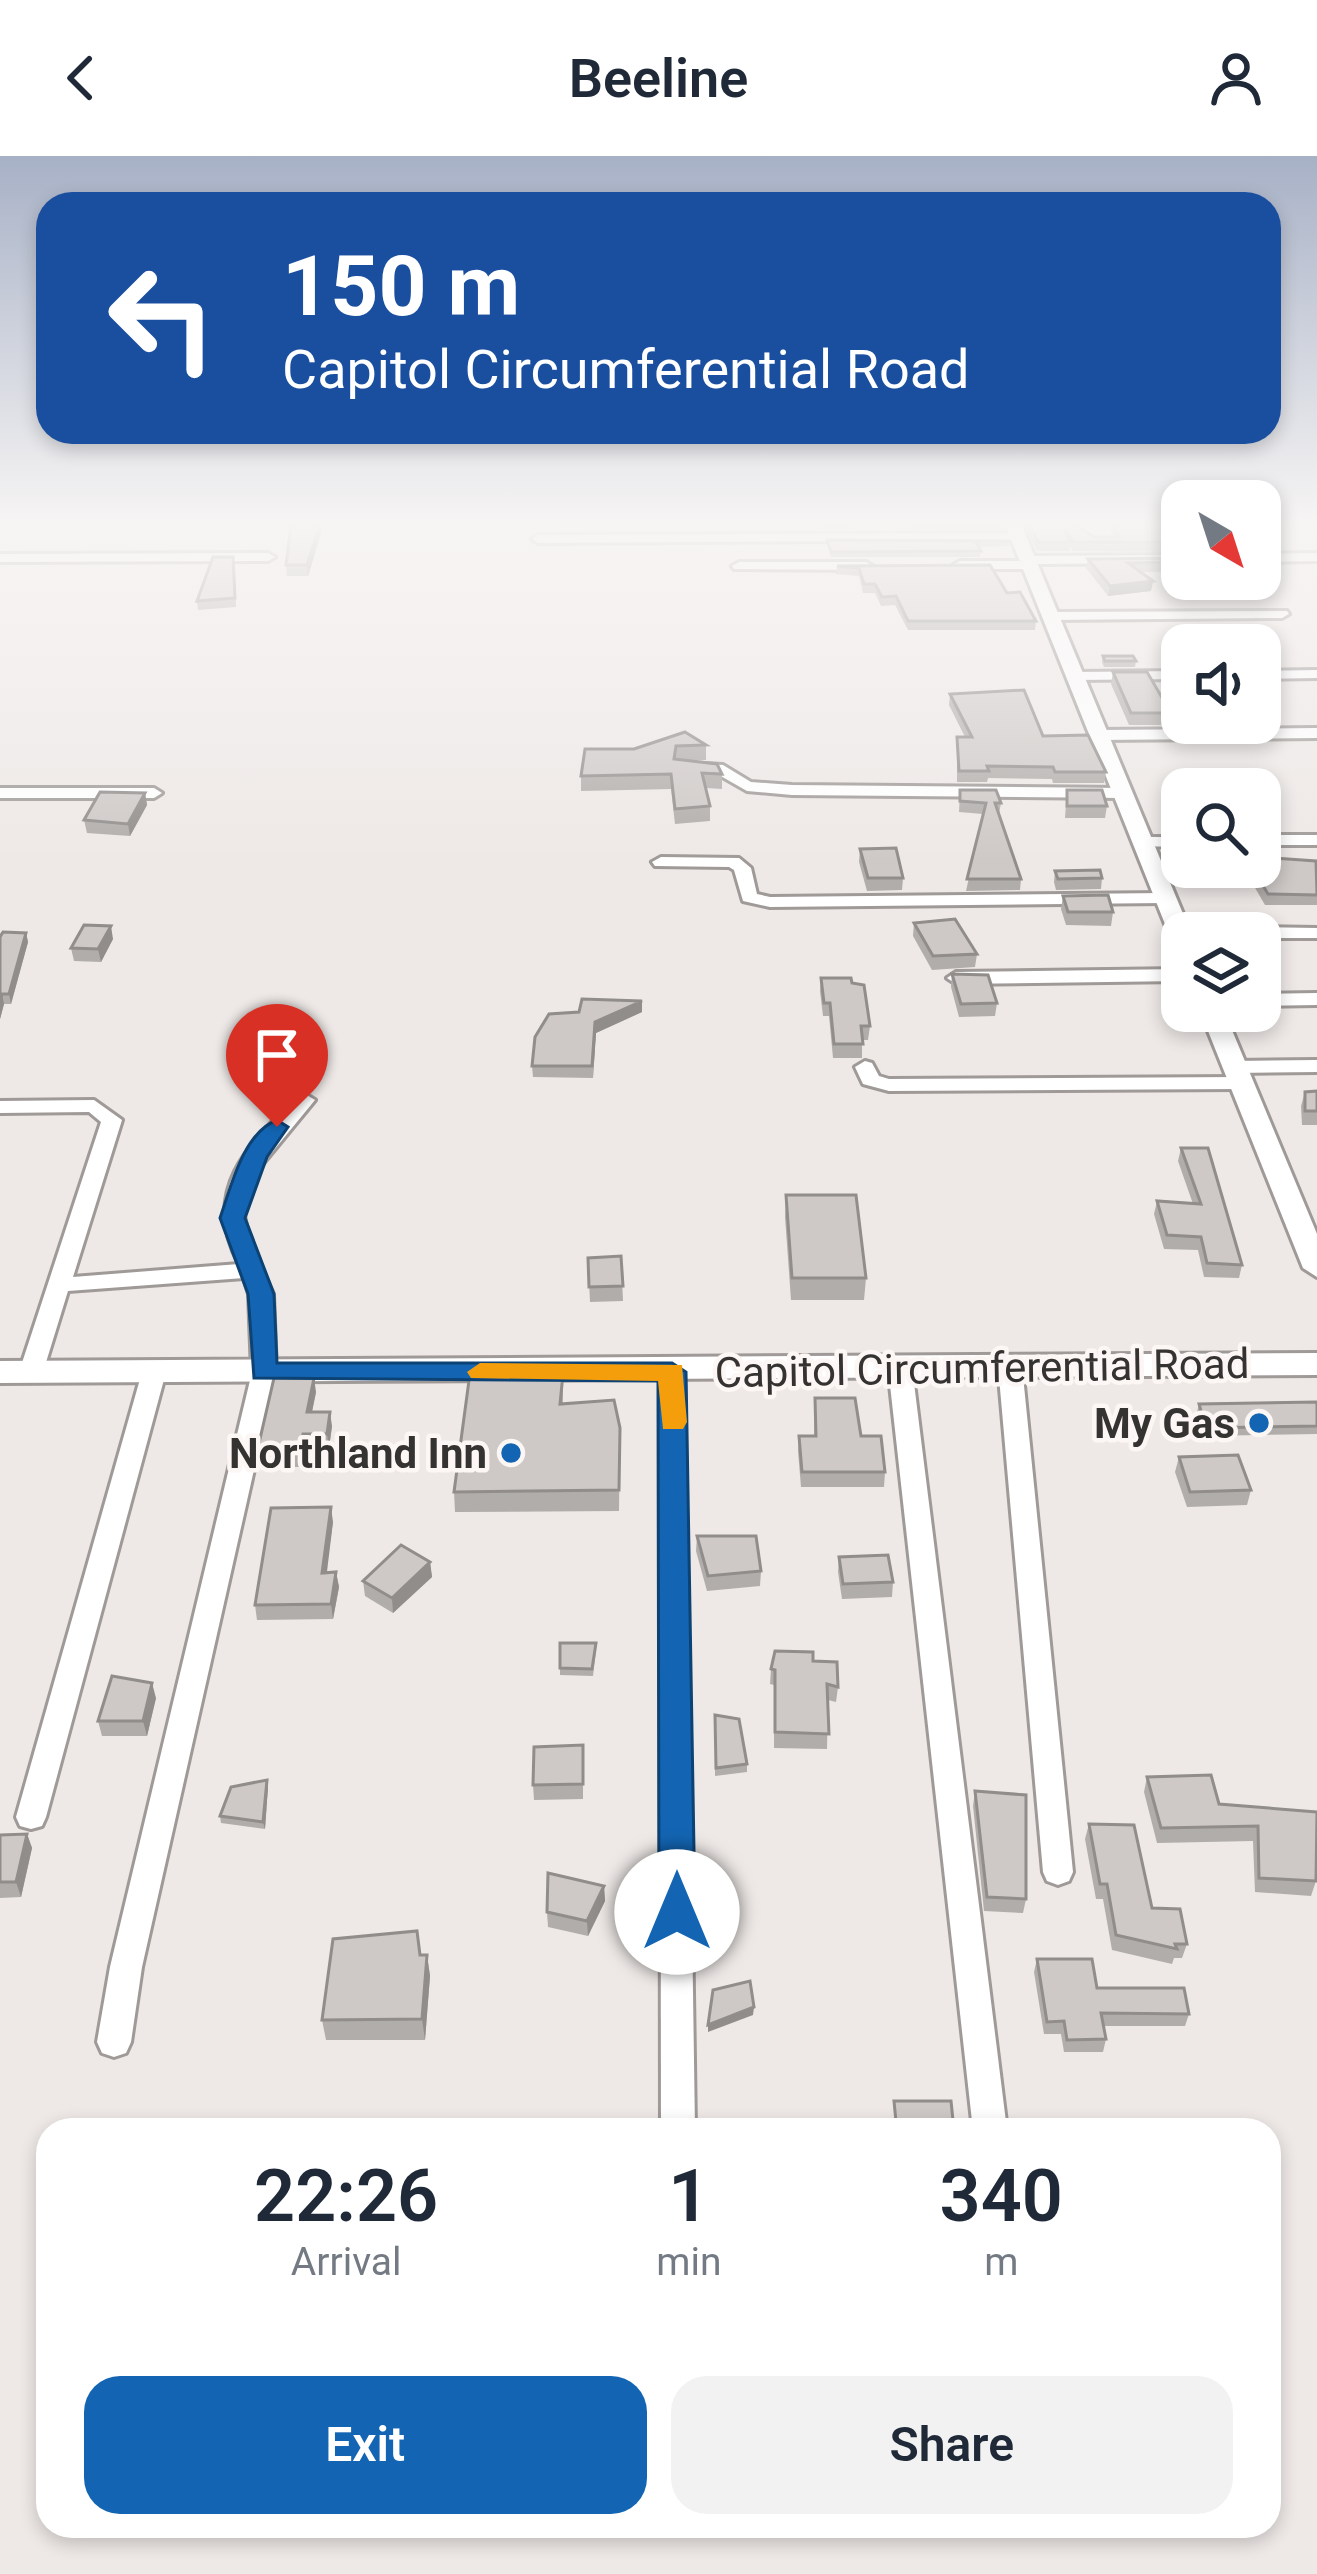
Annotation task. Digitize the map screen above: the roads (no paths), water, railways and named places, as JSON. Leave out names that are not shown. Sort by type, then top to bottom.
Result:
[{"type":"main road","name":"Capitol Circumferential Road","points":[[15,1372],[672,1372],[1317,1364]]},
{"type":"street","points":[[1058,637],[1171,912]]},
{"type":"street","points":[[1281,675],[1317,674]]},
{"type":"street","points":[[1074,676],[1161,675]]},
{"type":"street","points":[[1099,735],[1317,734]]},
{"type":"street","points":[[683,768],[723,770],[747,786],[792,790],[1122,793]]},
{"type":"street","points":[[0,793],[154,793]]},
{"type":"street","points":[[1281,840],[1317,839]]},
{"type":"street","points":[[1143,842],[1161,842]]},
{"type":"street","points":[[661,862],[733,862],[742,868],[748,897],[760,902],[1166,898]]},
{"type":"street","points":[[1281,934],[1317,933]]},
{"type":"street","points":[[954,978],[1161,975]]},
{"type":"street","points":[[1281,1000],[1317,999]]},
{"type":"street","points":[[1221,1032],[1317,1268]]},
{"type":"street","points":[[865,1067],[870,1080],[890,1084],[1238,1075],[1317,1066]]},
{"type":"street","points":[[114,2042],[126,1967],[264,1372],[261,1294],[232,1218],[255,1156],[305,1100]]},
{"type":"street","points":[[0,1107],[94,1106],[112,1120],[59,1286],[15,1372]]},
{"type":"street","points":[[59,1286],[254,1270]]},
{"type":"street","points":[[1010,1366],[1058,1872]]},
{"type":"street","points":[[900,1367],[989,2118]]},
{"type":"street","points":[[31,1817],[154,1372]]},
{"type":"street","points":[[672,1372],[678,2118]]},
{"type":"place","name":"My Gas","points":[[1259,1423]]},
{"type":"place","name":"Northland Inn","points":[[511,1453]]}]
